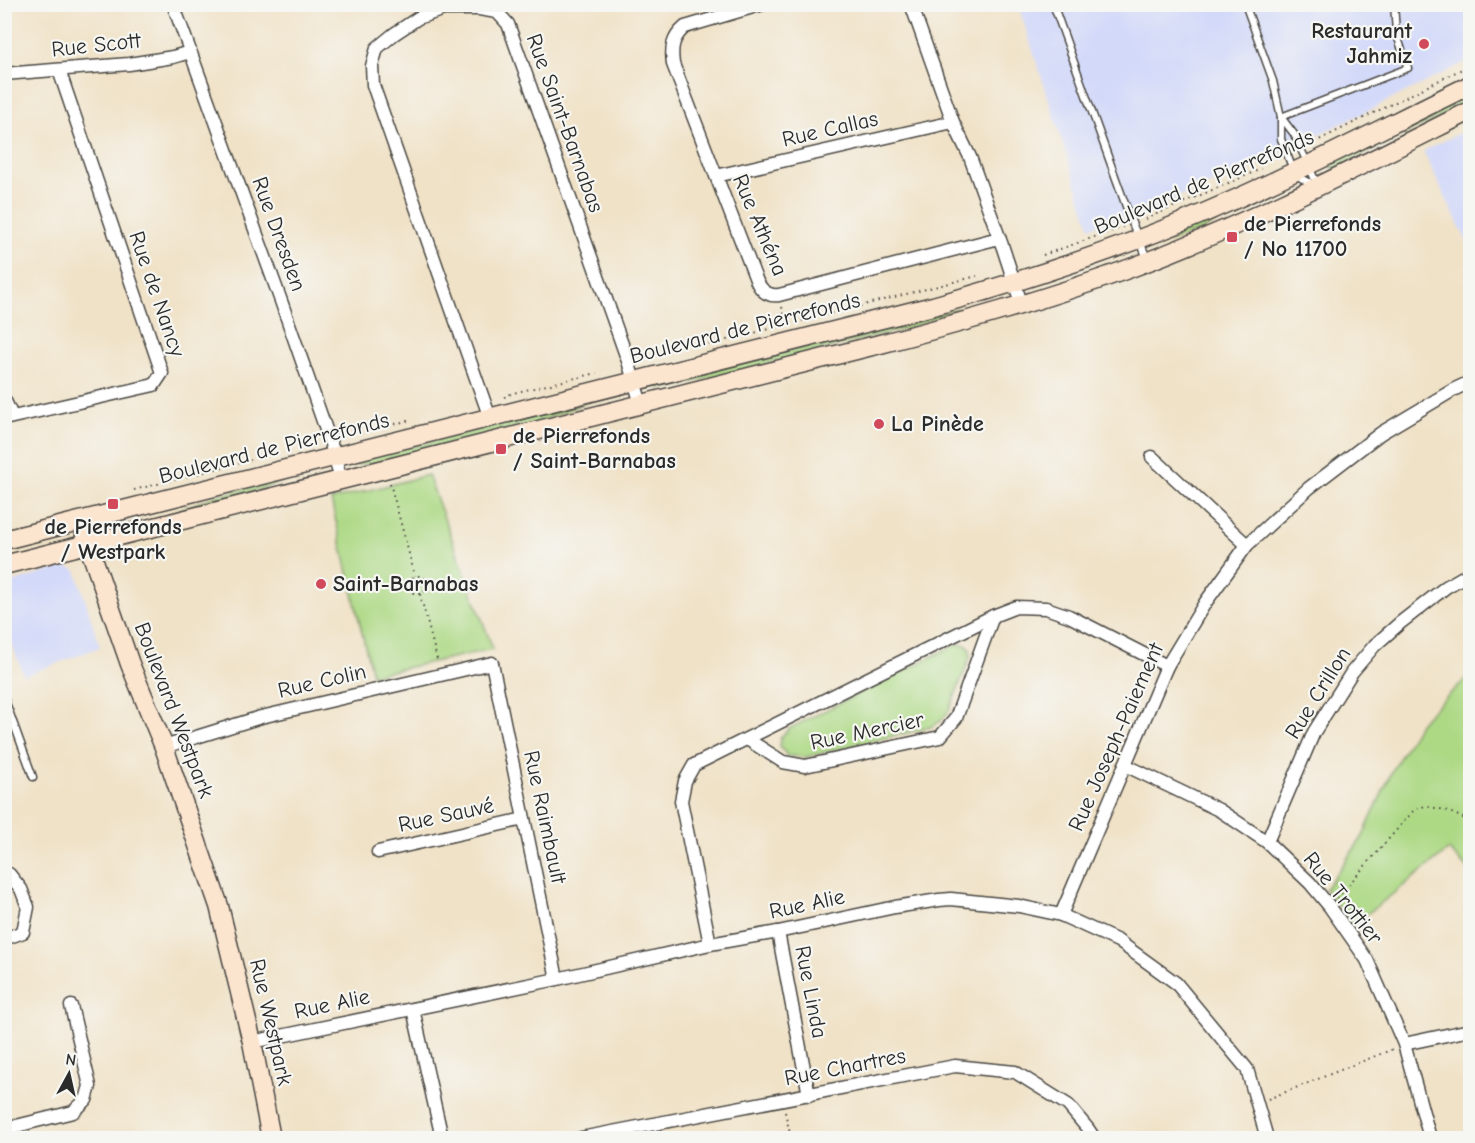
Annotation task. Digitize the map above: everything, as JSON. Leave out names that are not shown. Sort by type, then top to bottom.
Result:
[{"type":"main road","name":"Boulevard de Pierrefonds","points":[[4,540],[933,306],[1014,282],[1083,260],[1228,203],[1470,85]]},
{"type":"main road","points":[[4,566],[964,323],[1022,306],[1148,261],[1240,223],[1319,187],[1470,111]]},
{"type":"main road","name":"Boulevard Westpark","points":[[81,522],[130,664],[164,747],[222,916]]},
{"type":"main road","name":"Rue Westpark","points":[[222,916],[252,1042],[271,1138]]},
{"type":"street","name":"Rue Dresden","points":[[173,4],[281,301],[341,480]]},
{"type":"street","name":"Rue Athéna","points":[[763,4],[685,27],[678,33],[672,51],[673,64],[757,282],[763,291],[771,296],[789,293],[999,238]]},
{"type":"street","points":[[911,4],[953,122],[970,157],[1022,306]]},
{"type":"street","name":"Rue Saint-Barnabas","points":[[490,418],[373,85],[372,66],[377,48],[418,18],[444,9],[479,9],[497,12],[508,24],[641,404]]},
{"type":"street","name":"Rue Scott","points":[[4,74],[129,64],[190,52]]},
{"type":"street","name":"Rue de Nancy","points":[[8,418],[154,384],[162,373],[59,70]]},
{"type":"street","name":"Rue Callas","points":[[716,176],[953,122]]},
{"type":"street","name":"Rue Joseph-Paiement","points":[[1061,915],[1167,666],[1205,603],[1246,545],[1309,488],[1381,432],[1470,382]]},
{"type":"street","points":[[4,399],[8,418]]},
{"type":"street","points":[[1152,457],[1246,545]]},
{"type":"street","name":"Rue Crillon","points":[[1266,842],[1314,732],[1352,672],[1400,623],[1446,587],[1470,573]]},
{"type":"street","name":"Rue Mercier","points":[[710,944],[681,801],[685,781],[694,765],[993,616],[1016,607],[1046,608],[1069,616],[1167,666]]},
{"type":"street","name":"Rue Mercier","points":[[747,739],[783,762],[805,766],[940,737],[956,718],[993,616]]},
{"type":"street","name":"Rue Colin","points":[[164,747],[261,717],[492,663]]},
{"type":"street","name":"Rue Raimbault","points":[[492,663],[557,979]]},
{"type":"street","name":"Rue Trottier","points":[[1125,765],[1219,810],[1266,842],[1310,884],[1330,907],[1367,960],[1404,1044],[1430,1138]]},
{"type":"street","name":"Rue Sauvé","points":[[378,852],[524,819]]},
{"type":"street","points":[[4,874],[9,874],[21,889],[28,907],[23,932],[4,939]]},
{"type":"street","name":"Rue Alie","points":[[252,1042],[557,979],[710,944],[896,907],[951,899],[1019,906],[1061,915],[1118,941],[1176,983],[1247,1070],[1267,1138]]},
{"type":"street","name":"Rue Linda","points":[[777,932],[809,1095]]},
{"type":"street","points":[[4,1129],[73,1112],[86,1100],[90,1086],[71,1006]]},
{"type":"street","points":[[413,1009],[442,1138]]},
{"type":"street","points":[[1404,1044],[1470,1030]]},
{"type":"street","name":"Rue Chartres","points":[[586,1138],[955,1066],[1015,1072],[1068,1105],[1094,1138]]},
{"type":"lane","points":[[1053,4],[1148,261]]},
{"type":"lane","points":[[1245,4],[1273,81],[1281,117],[1281,140],[1301,169],[1319,187]]},
{"type":"lane","points":[[1281,117],[1408,69],[1396,32],[1394,4]]},
{"type":"lane","points":[[1281,117],[1294,134],[1301,178],[1319,187]]},
{"type":"lane","points":[[4,697],[33,777]]},
{"type":"path","name":"Boulevard de Pierrefonds","points":[[1308,146],[1470,65]]},
{"type":"path","name":"Boulevard de Pierrefonds","points":[[1142,220],[1262,168]]},
{"type":"path","name":"Boulevard de Pierrefonds","points":[[1038,257],[1116,229]]},
{"type":"path","name":"Boulevard de Pierrefonds","points":[[702,346],[981,274]]},
{"type":"path","points":[[781,304],[787,325]]},
{"type":"path","name":"Boulevard de Pierrefonds","points":[[501,401],[513,393],[603,372]]},
{"type":"path","points":[[388,478],[415,576]]},
{"type":"path","points":[[415,576],[424,577],[427,582],[427,588],[420,594],[412,591],[409,586],[410,580],[415,576]]},
{"type":"path","points":[[420,594],[441,675]]},
{"type":"path","points":[[1330,907],[1414,810],[1425,806],[1445,810],[1470,821]]},
{"type":"path","points":[[1257,1104],[1404,1044]]},
{"type":"path","points":[[783,1100],[790,1138]]},
{"type":"shaded area","points":[[1018,5],[1470,5],[1470,60],[1228,177],[1142,212],[1090,227]]},
{"type":"shaded area","points":[[1470,128],[1470,248],[1423,151]]},
{"type":"shaded area","points":[[65,566],[76,570],[100,647],[24,676],[5,626],[5,585]]},
{"type":"green space","points":[[1461,99],[1464,105],[1333,169],[1330,164]]},
{"type":"green space","points":[[1250,202],[1203,230],[1168,242],[1167,237]]},
{"type":"green space","points":[[959,308],[908,328],[685,384],[659,388],[658,384]]},
{"type":"green space","points":[[588,402],[541,421],[370,464],[355,465],[355,461]]},
{"type":"green space","points":[[428,475],[493,649],[372,675],[331,500]]},
{"type":"green space","points":[[290,478],[239,497],[167,515],[215,496]]},
{"type":"green space","points":[[957,644],[966,645],[970,650],[970,657],[949,711],[941,721],[931,727],[806,757],[787,756],[780,746],[780,738],[790,728]]},
{"type":"green space","points":[[1470,675],[1470,871],[1449,850],[1353,925],[1325,889],[1362,838],[1392,771],[1420,722]]},
{"type":"place","name":"Restaurant Jahmiz","points":[[1424,44]]},
{"type":"place","name":"de Pierrefonds / No 11700","points":[[1232,237]]},
{"type":"place","name":"La Pinède","points":[[879,424]]},
{"type":"place","name":"de Pierrefonds / Saint-Barnabas","points":[[501,449]]},
{"type":"place","name":"de Pierrefonds / Westpark","points":[[113,504]]},
{"type":"place","name":"Saint-Barnabas","points":[[321,584]]}]
